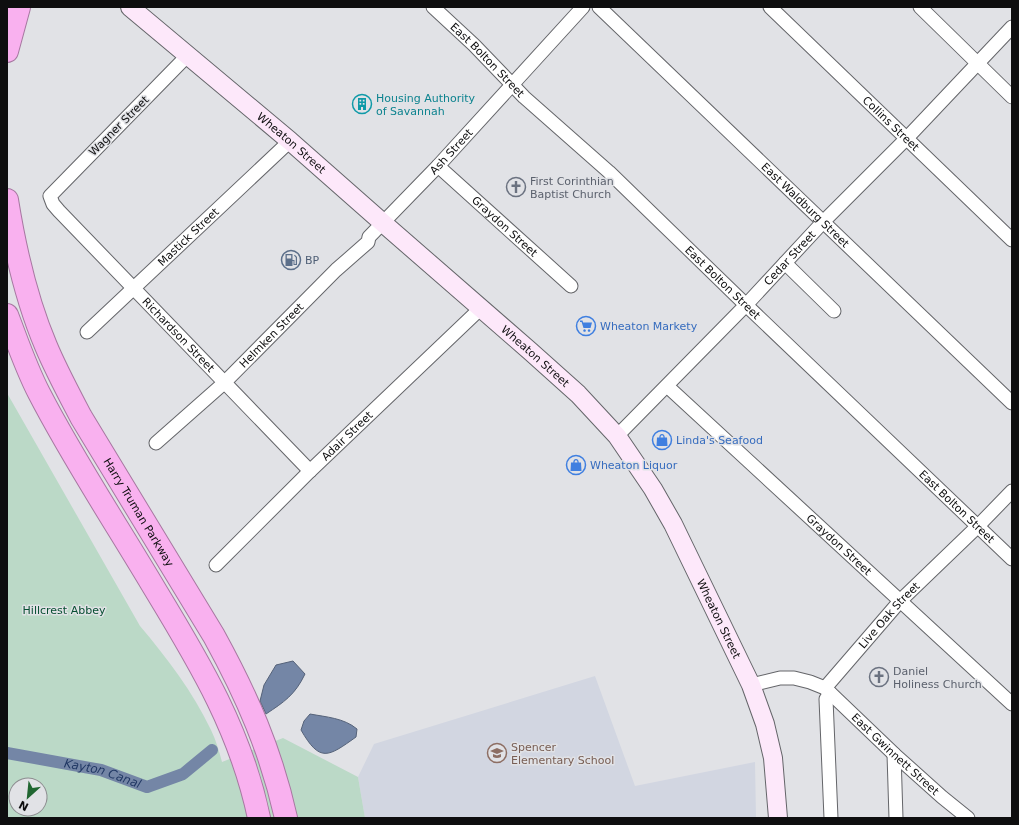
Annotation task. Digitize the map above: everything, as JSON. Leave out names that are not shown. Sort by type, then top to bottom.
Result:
[{"type":"highway","points":[[7,37],[12,7]]},
{"type":"highway","points":[[7,50],[20,7]]},
{"type":"highway","name":"Harry Truman Parkway","points":[[7,200],[20,266],[31,306],[45,344],[81,417],[214,636],[234,672],[254,714],[270,758],[286,818]]},
{"type":"highway","points":[[7,315],[21,354],[59,430],[192,649],[214,690],[230,725],[245,766],[259,818]]},
{"type":"main road","name":"Wheaton Street","points":[[130,7],[290,140],[481,308],[578,394],[617,436],[653,489],[673,524],[750,685],[765,724],[773,758],[778,818]]},
{"type":"street","name":"East Bolton Street","points":[[433,7],[474,45],[524,97],[610,172],[746,305],[1012,559]]},
{"type":"street","name":"Ash Street","points":[[383,223],[438,166],[584,7]]},
{"type":"street","name":"East Waldburg Street","points":[[599,7],[1012,403]]},
{"type":"street","name":"Collins Street","points":[[770,7],[1012,240]]},
{"type":"street","points":[[920,7],[1012,97]]},
{"type":"street","name":"Cedar Street","points":[[617,436],[746,305],[823,222],[906,139],[1012,27]]},
{"type":"street","name":"Wagner Street","points":[[50,196],[188,55]]},
{"type":"street","name":"Mastick Street","points":[[87,332],[290,140]]},
{"type":"street","name":"Graydon Street","points":[[438,166],[572,286]]},
{"type":"street","name":"Richardson Street","points":[[50,196],[53,204],[59,211],[310,471]]},
{"type":"street","name":"Helmken Street","points":[[156,443],[224,383],[336,270],[368,242],[369,237],[383,223]]},
{"type":"street","points":[[784,263],[834,311]]},
{"type":"street","name":"Adair Street","points":[[216,565],[310,471],[481,308]]},
{"type":"street","name":"Graydon Street","points":[[667,386],[1012,704]]},
{"type":"street","name":"Live Oak Street","points":[[828,691],[900,601],[1012,491]]},
{"type":"street","points":[[750,685],[780,678],[794,678],[810,682],[828,691],[826,699],[831,818]]},
{"type":"street","name":"East Gwinnett Street","points":[[828,691],[894,754],[968,818]]},
{"type":"street","points":[[894,754],[896,818]]},
{"type":"shaded area","name":"Spencer Elementary School","points":[[595,676],[635,786],[755,762],[756,818],[365,818],[358,777],[374,744]]},
{"type":"green space","name":"Hillcrest Abbey","points":[[7,393],[140,626],[170,663],[196,702],[213,734],[222,762],[283,738],[358,777],[365,818],[7,818]]},
{"type":"water","points":[[293,661],[305,674],[293,693],[266,714],[260,701],[264,685],[276,665]]},
{"type":"water","points":[[310,714],[335,718],[352,725],[357,729],[356,737],[331,752],[319,752],[308,741],[301,730],[304,721]]},
{"type":"waterway","name":"Kayton Canal","points":[[7,753],[101,770],[147,787],[183,774],[212,750]]},
{"type":"place","name":"Housing Authority of Savannah","points":[[362,104]]},
{"type":"place","name":"First Corinthian Baptist Church","points":[[516,187]]},
{"type":"place","name":"BP","points":[[291,260]]},
{"type":"place","name":"Wheaton Markety","points":[[586,326]]},
{"type":"place","name":"Linda's Seafood","points":[[662,440]]},
{"type":"place","name":"Wheaton Liquor","points":[[576,465]]},
{"type":"place","name":"Daniel Holiness Church","points":[[879,677]]},
{"type":"place","name":"Spencer Elementary School","points":[[497,753]]}]
